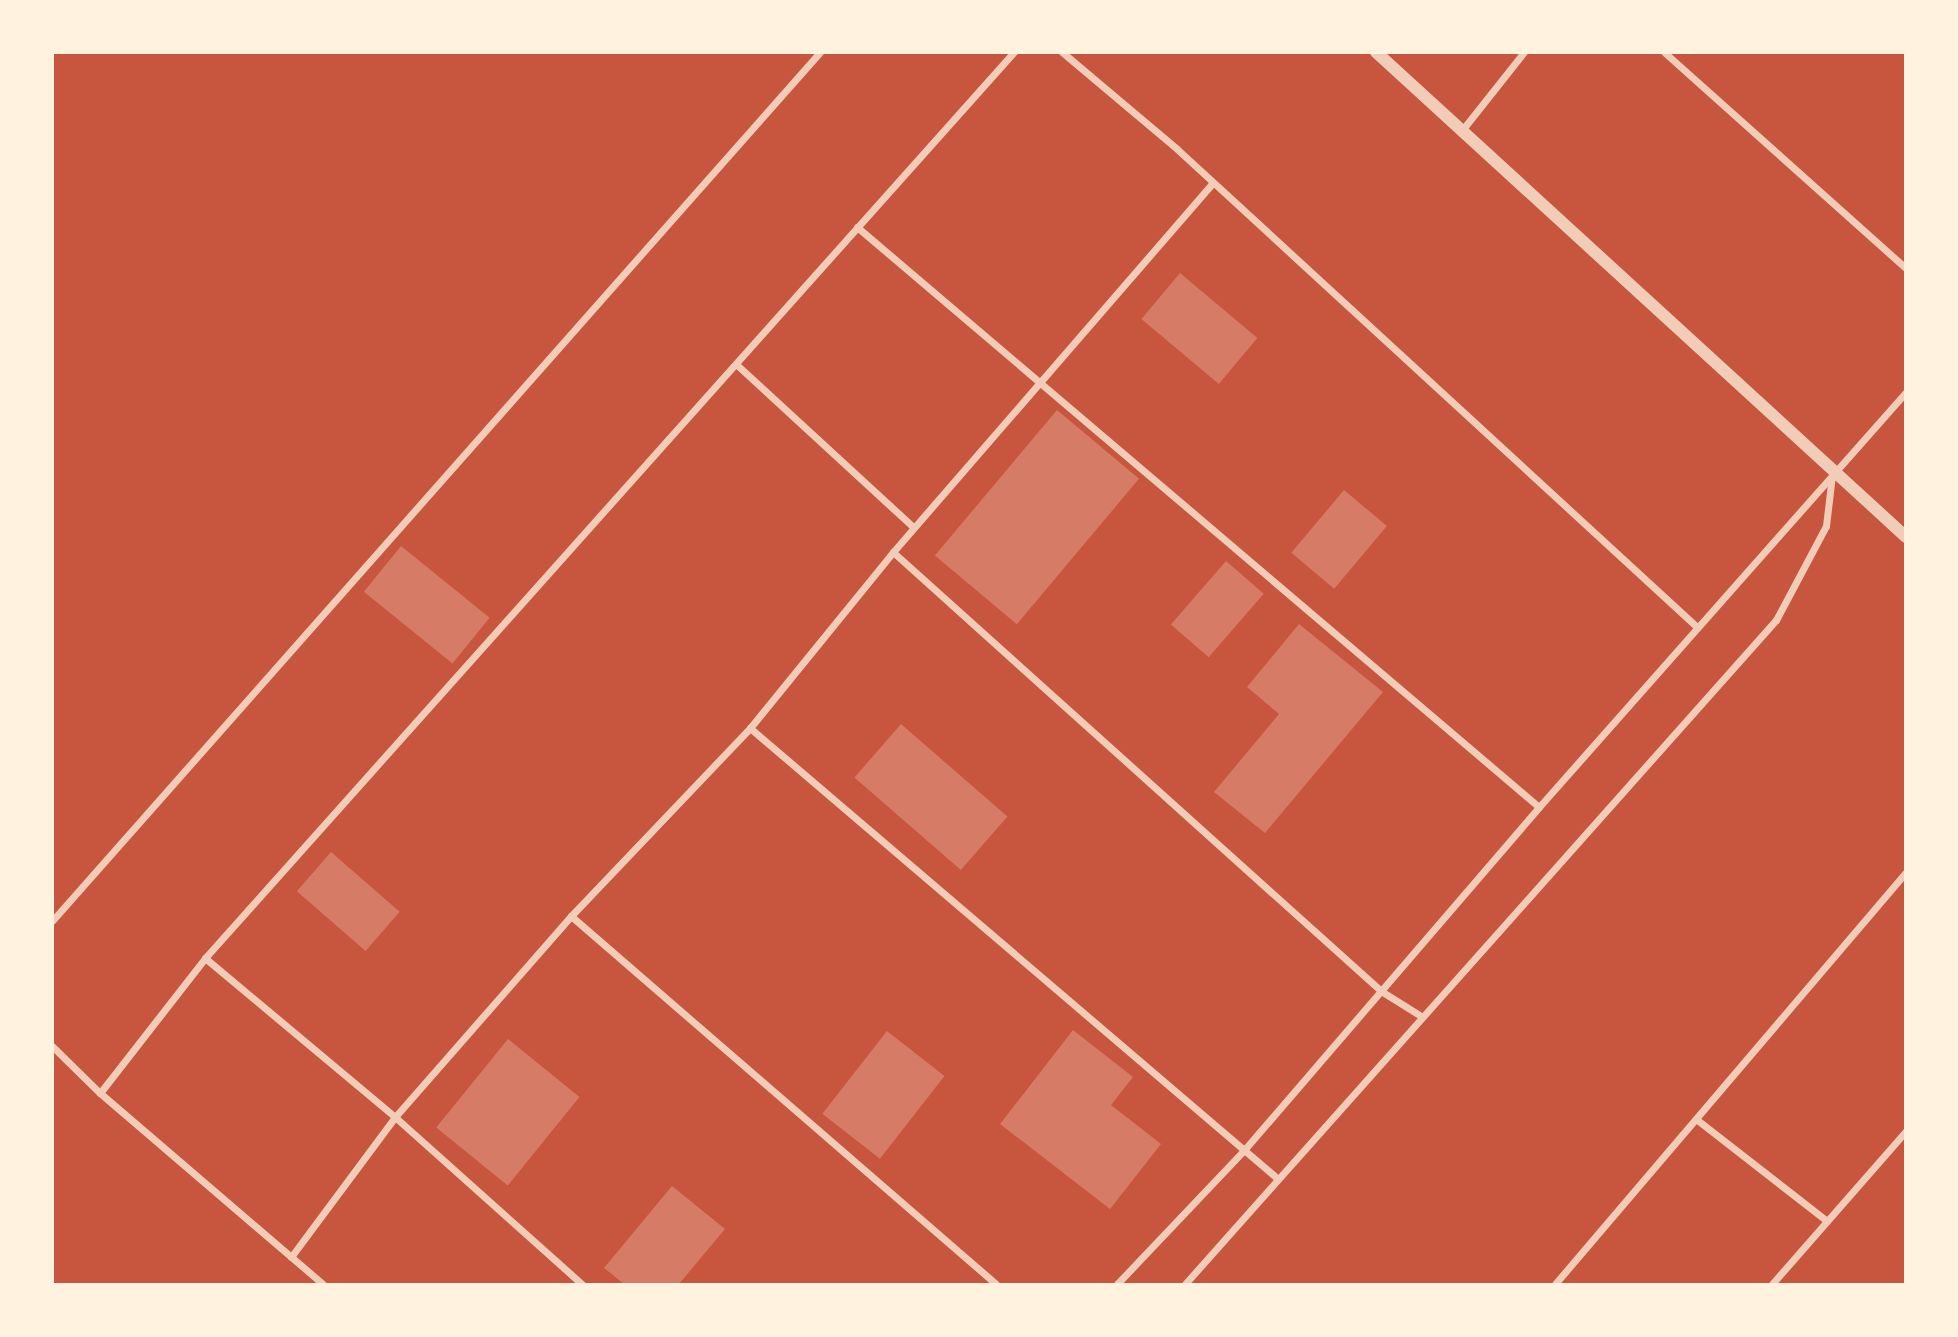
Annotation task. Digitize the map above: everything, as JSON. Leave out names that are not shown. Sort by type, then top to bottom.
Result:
[{"type":"street","points":[[52,921],[820,52]]},
{"type":"street","points":[[100,1093],[205,958],[1014,52]]},
{"type":"street","points":[[1062,52],[1213,184],[1696,626]]},
{"type":"street","points":[[1376,52],[1463,129],[1832,474],[1906,537]]},
{"type":"street","points":[[1463,129],[1524,52]]},
{"type":"street","points":[[1664,52],[1906,268]]},
{"type":"street","points":[[291,1257],[395,1117],[571,916],[750,728],[914,527],[1213,184]]},
{"type":"street","points":[[857,227],[1539,807]]},
{"type":"street","points":[[737,365],[914,527]]},
{"type":"street","points":[[1117,1284],[1245,1149],[1696,626],[1906,392]]},
{"type":"street","points":[[1185,1284],[1776,620],[1826,526],[1832,474]]},
{"type":"street","points":[[893,552],[1381,991],[1421,1016]]},
{"type":"street","points":[[750,728],[1278,1179]]},
{"type":"street","points":[[1555,1284],[1906,872]]},
{"type":"street","points":[[571,916],[996,1284]]},
{"type":"street","points":[[205,958],[395,1117],[582,1284]]},
{"type":"street","points":[[52,1046],[100,1093],[323,1284]]},
{"type":"street","points":[[1696,1119],[1827,1221]]},
{"type":"street","points":[[1772,1284],[1906,1130]]},
{"type":"street","points":[[309,1284],[315,1278]]},
{"type":"building","points":[[1180,273],[1257,338],[1219,384],[1141,319]]},
{"type":"building","points":[[1057,410],[1139,479],[1017,624],[935,556]]},
{"type":"building","points":[[1344,490],[1387,526],[1334,589],[1291,553]]},
{"type":"building","points":[[401,546],[490,618],[452,664],[364,592]]},
{"type":"building","points":[[1226,561],[1264,594],[1209,657],[1171,624]]},
{"type":"building","points":[[1299,624],[1383,692],[1265,833],[1214,792],[1279,714],[1247,687]]},
{"type":"building","points":[[901,724],[1007,817],[961,870],[854,778]]},
{"type":"building","points":[[331,852],[400,912],[366,951],[297,891]]},
{"type":"building","points":[[1073,1030],[1133,1077],[1111,1105],[1161,1144],[1110,1209],[1000,1124]]},
{"type":"building","points":[[887,1031],[945,1076],[880,1159],[822,1114]]},
{"type":"building","points":[[508,1039],[579,1097],[508,1185],[436,1128]]},
{"type":"building","points":[[672,1186],[725,1229],[679,1284],[624,1284],[604,1268]]}]
